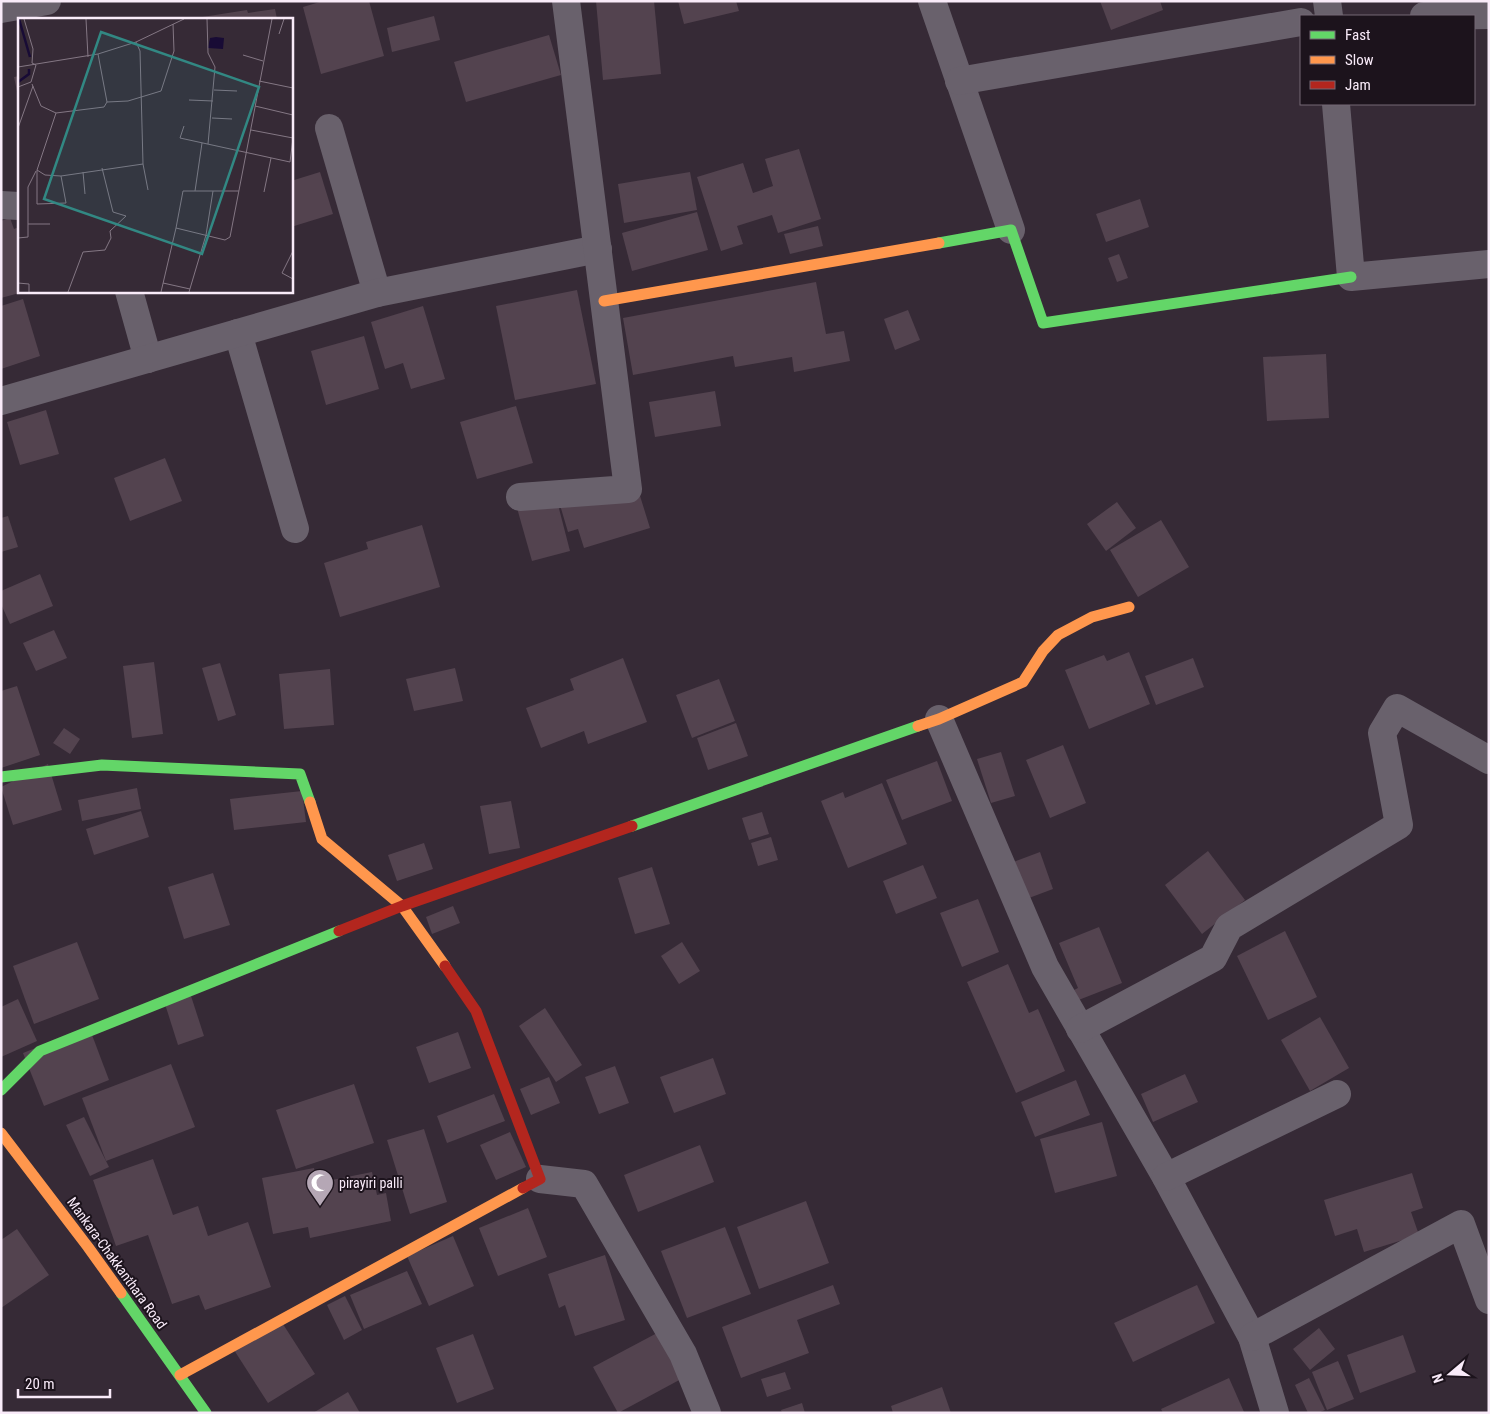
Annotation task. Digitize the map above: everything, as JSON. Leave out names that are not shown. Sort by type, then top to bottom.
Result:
[{"type":"street","points":[[1,9],[46,1]]},
{"type":"street","points":[[520,497],[628,489],[566,1]]},
{"type":"street","points":[[932,1],[1043,323],[1351,277],[1489,264]]},
{"type":"street","points":[[1327,1],[1328,15]]},
{"type":"street","points":[[1475,16],[1489,16]]},
{"type":"street","points":[[959,81],[1300,22]]},
{"type":"street","points":[[1336,105],[1351,277]]},
{"type":"street","points":[[329,128],[377,293]]},
{"type":"street","points":[[1,204],[18,206]]},
{"type":"street","points":[[604,301],[1011,230]]},
{"type":"street","points":[[1,401],[377,293],[598,249]]},
{"type":"street","points":[[129,292],[148,359]]},
{"type":"street","points":[[238,333],[295,529]]},
{"type":"street","points":[[1,1090],[40,1052],[402,906],[939,719],[1023,682],[1043,651],[1058,635],[1092,617],[1129,607]]},
{"type":"street","points":[[1080,1029],[1213,958],[1229,927],[1399,826],[1382,733],[1396,708],[1489,760]]},
{"type":"street","points":[[939,719],[1045,968],[1166,1177],[1252,1337],[1275,1413]]},
{"type":"street","points":[[1,777],[102,765],[300,774],[322,839],[402,906],[476,1011],[540,1179]]},
{"type":"street","points":[[1166,1177],[1336,1094]]},
{"type":"street","name":"Mankara-Chakkanthara Road","points":[[1,1132],[88,1248],[206,1413]]},
{"type":"street","points":[[180,1375],[540,1179],[584,1184],[682,1354],[707,1413]]},
{"type":"street","points":[[1252,1337],[1462,1224],[1489,1300]]},
{"type":"building","points":[[323,1],[369,1],[384,56],[321,74],[303,7]]},
{"type":"building","points":[[596,1],[654,1],[661,74],[603,80]]},
{"type":"building","points":[[678,1],[736,1],[739,11],[684,24]]},
{"type":"building","points":[[1100,1],[1160,1],[1163,10],[1111,30]]},
{"type":"building","points":[[275,9],[277,18],[196,18],[247,10],[248,13]]},
{"type":"building","points":[[434,16],[440,40],[392,52],[387,28]]},
{"type":"building","points":[[549,35],[561,75],[466,102],[454,62]]},
{"type":"building","points":[[18,76],[18,96],[14,77]]},
{"type":"building","points":[[799,149],[821,219],[778,233],[772,215],[737,226],[743,244],[721,251],[697,177],[743,163],[753,193],[773,186],[765,159]]},
{"type":"building","points":[[320,172],[333,214],[292,227],[292,181]]},
{"type":"building","points":[[690,172],[697,210],[624,223],[618,184]]},
{"type":"building","points":[[1140,199],[1149,227],[1106,242],[1096,214]]},
{"type":"building","points":[[697,212],[708,250],[632,271],[622,233]]},
{"type":"building","points":[[10,218],[14,229],[18,227],[18,292],[23,292],[1,298],[1,221]]},
{"type":"building","points":[[818,226],[823,246],[790,254],[784,234]]},
{"type":"building","points":[[1119,254],[1128,278],[1117,282],[1108,258]]},
{"type":"building","points":[[816,282],[826,334],[844,331],[850,361],[794,372],[792,357],[735,367],[733,356],[633,375],[623,318]]},
{"type":"building","points":[[577,290],[596,384],[515,400],[496,306]]},
{"type":"building","points":[[23,299],[40,356],[1,369],[1,306]]},
{"type":"building","points":[[423,306],[445,379],[411,389],[403,363],[385,369],[371,322]]},
{"type":"building","points":[[908,310],[920,340],[895,350],[884,319]]},
{"type":"building","points":[[364,336],[379,389],[326,405],[311,351]]},
{"type":"building","points":[[1326,354],[1329,418],[1267,421],[1263,357]]},
{"type":"building","points":[[715,391],[721,426],[655,437],[649,402]]},
{"type":"building","points":[[516,406],[533,463],[477,479],[460,422]]},
{"type":"building","points":[[46,410],[59,454],[20,465],[7,422]]},
{"type":"building","points":[[165,458],[182,501],[130,521],[114,478]]},
{"type":"building","points":[[636,483],[650,528],[584,548],[578,529],[568,532],[560,505]]},
{"type":"building","points":[[556,497],[570,551],[532,561],[517,508]]},
{"type":"building","points":[[1117,502],[1136,528],[1106,551],[1087,524]]},
{"type":"building","points":[[8,516],[18,547],[1,552],[1,518]]},
{"type":"building","points":[[1161,520],[1189,567],[1138,597],[1110,550]]},
{"type":"building","points":[[422,525],[440,587],[340,617],[324,563],[368,549],[366,542]]},
{"type":"building","points":[[40,574],[53,606],[10,624],[1,604],[1,591]]},
{"type":"building","points":[[54,630],[67,658],[36,671],[23,643]]},
{"type":"building","points":[[1129,652],[1150,704],[1089,729],[1065,670],[1104,655],[1107,661]]},
{"type":"building","points":[[623,658],[647,722],[588,744],[584,731],[541,748],[526,708],[574,690],[570,679]]},
{"type":"building","points":[[1193,658],[1204,687],[1156,705],[1145,676]]},
{"type":"building","points":[[154,662],[163,734],[132,738],[123,666]]},
{"type":"building","points":[[220,663],[236,715],[218,721],[202,668]]},
{"type":"building","points":[[455,668],[463,701],[414,711],[406,679]]},
{"type":"building","points":[[330,669],[334,725],[284,729],[279,674]]},
{"type":"building","points":[[719,679],[735,721],[692,738],[676,695]]},
{"type":"building","points":[[17,686],[40,755],[1,768],[1,691]]},
{"type":"building","points":[[736,723],[748,756],[708,770],[697,738]]},
{"type":"building","points":[[64,728],[80,739],[70,754],[53,743]]},
{"type":"building","points":[[1063,745],[1086,803],[1050,818],[1026,760]]},
{"type":"building","points":[[1001,752],[1015,796],[991,803],[977,759]]},
{"type":"building","points":[[937,761],[952,801],[902,820],[886,780]]},
{"type":"building","points":[[48,764],[62,810],[13,825],[1,787]]},
{"type":"building","points":[[882,783],[907,844],[848,868],[821,801],[843,792],[845,798]]},
{"type":"building","points":[[137,788],[141,809],[82,821],[78,800]]},
{"type":"building","points":[[302,791],[306,822],[234,830],[230,799]]},
{"type":"building","points":[[511,801],[520,848],[489,854],[480,806]]},
{"type":"building","points":[[141,811],[149,837],[94,855],[86,829]]},
{"type":"building","points":[[762,812],[769,834],[749,840],[742,818]]},
{"type":"building","points":[[771,837],[778,860],[758,866],[751,843]]},
{"type":"building","points":[[424,843],[433,869],[397,881],[388,855]]},
{"type":"building","points":[[1208,851],[1245,900],[1202,934],[1165,885]]},
{"type":"building","points":[[1040,852],[1053,889],[1021,901],[1008,864]]},
{"type":"building","points":[[923,865],[937,898],[896,914],[883,881]]},
{"type":"building","points":[[652,867],[670,924],[635,934],[618,878]]},
{"type":"building","points":[[213,873],[230,925],[184,939],[168,887]]},
{"type":"building","points":[[978,899],[999,952],[962,967],[940,913]]},
{"type":"building","points":[[453,906],[460,923],[432,934],[426,917]]},
{"type":"building","points":[[1099,927],[1122,983],[1076,1001],[1072,991],[1078,988],[1059,943]]},
{"type":"building","points":[[1285,931],[1317,997],[1268,1020],[1237,956]]},
{"type":"building","points":[[77,942],[99,999],[34,1024],[13,966]]},
{"type":"building","points":[[682,942],[700,971],[679,984],[661,956]]},
{"type":"building","points":[[1008,964],[1029,1013],[1038,1009],[1065,1071],[1016,1093],[967,982]]},
{"type":"building","points":[[191,996],[204,1036],[178,1045],[165,1004]]},
{"type":"building","points":[[18,999],[37,1041],[1,1057],[1,1007]]},
{"type":"building","points":[[545,1008],[582,1065],[556,1082],[519,1026]]},
{"type":"building","points":[[1320,1017],[1349,1068],[1310,1091],[1281,1040]]},
{"type":"building","points":[[89,1027],[109,1080],[44,1106],[23,1053]]},
{"type":"building","points":[[458,1032],[471,1068],[429,1083],[416,1047]]},
{"type":"building","points":[[713,1058],[726,1094],[674,1113],[660,1077]]},
{"type":"building","points":[[171,1064],[195,1127],[106,1161],[82,1098]]},
{"type":"building","points":[[615,1066],[629,1103],[599,1114],[585,1077]]},
{"type":"building","points":[[1185,1074],[1198,1102],[1153,1122],[1141,1094]]},
{"type":"building","points":[[549,1077],[560,1103],[531,1115],[520,1089]]},
{"type":"building","points":[[1076,1080],[1090,1115],[1035,1137],[1021,1102]]},
{"type":"building","points":[[354,1084],[374,1143],[296,1169],[276,1110]]},
{"type":"building","points":[[494,1094],[505,1121],[447,1143],[437,1116]]},
{"type":"building","points":[[84,1117],[109,1167],[90,1176],[66,1125]]},
{"type":"building","points":[[1102,1122],[1117,1176],[1055,1193],[1040,1139]]},
{"type":"building","points":[[424,1129],[447,1202],[410,1214],[387,1140]]},
{"type":"building","points":[[510,1132],[526,1167],[496,1180],[480,1145]]},
{"type":"building","points":[[700,1145],[714,1182],[638,1212],[624,1175]]},
{"type":"building","points":[[153,1159],[173,1215],[198,1206],[208,1236],[248,1222],[271,1287],[205,1310],[199,1295],[172,1304],[148,1235],[116,1246],[93,1180]]},
{"type":"building","points":[[314,1168],[317,1183],[372,1172],[377,1195],[386,1193],[391,1221],[310,1238],[308,1227],[273,1234],[262,1178]]},
{"type":"building","points":[[1412,1173],[1423,1208],[1411,1212],[1419,1235],[1364,1252],[1357,1229],[1335,1236],[1324,1200]]},
{"type":"building","points":[[806,1201],[829,1263],[759,1289],[737,1227]]},
{"type":"building","points":[[528,1208],[547,1257],[498,1276],[479,1228]]},
{"type":"building","points":[[725,1227],[751,1294],[687,1318],[661,1251]]},
{"type":"building","points":[[17,1229],[49,1275],[1,1308],[1,1240]]},
{"type":"building","points":[[453,1236],[474,1286],[429,1306],[407,1256]]},
{"type":"building","points":[[605,1255],[625,1320],[575,1336],[565,1305],[559,1308],[548,1274]]},
{"type":"building","points":[[407,1271],[422,1304],[364,1329],[350,1295]]},
{"type":"building","points":[[833,1285],[840,1304],[797,1320],[809,1353],[741,1378],[722,1327]]},
{"type":"building","points":[[1197,1285],[1215,1323],[1133,1362],[1114,1323]]},
{"type":"building","points":[[345,1296],[362,1330],[344,1340],[327,1305]]},
{"type":"building","points":[[281,1321],[315,1374],[268,1403],[234,1350]]},
{"type":"building","points":[[1319,1328],[1335,1349],[1310,1370],[1293,1349]]},
{"type":"building","points":[[659,1332],[683,1378],[618,1413],[593,1367]]},
{"type":"building","points":[[473,1334],[494,1389],[457,1403],[436,1348]]},
{"type":"building","points":[[1403,1335],[1416,1372],[1360,1393],[1347,1355]]},
{"type":"building","points":[[1338,1361],[1354,1399],[1327,1410],[1312,1372]]},
{"type":"building","points":[[785,1372],[791,1389],[767,1397],[761,1379]]},
{"type":"building","points":[[1229,1378],[1244,1412],[1163,1413],[1161,1409]]},
{"type":"building","points":[[1309,1378],[1325,1410],[1318,1413],[1308,1413],[1295,1385]]},
{"type":"building","points":[[942,1387],[951,1413],[893,1413],[891,1406]]},
{"type":"building","points":[[348,1392],[360,1413],[313,1413]]},
{"type":"building","points":[[802,1403],[805,1413],[782,1413],[781,1410]]},
{"type":"traffic: fast","points":[[939,243],[1011,230],[1043,323],[1351,277]]},
{"type":"traffic: fast","points":[[632,826],[918,726]]},
{"type":"traffic: fast","points":[[1,777],[102,765],[300,774],[310,802]]},
{"type":"traffic: fast","points":[[1,1090],[40,1051],[339,931]]},
{"type":"traffic: fast","points":[[121,1293],[206,1413]]},
{"type":"traffic: slow","points":[[604,301],[939,243]]},
{"type":"traffic: slow","points":[[918,726],[939,719],[1023,682],[1043,651],[1058,635],[1092,617],[1129,607]]},
{"type":"traffic: slow","points":[[310,802],[322,839],[402,906],[445,966]]},
{"type":"traffic: slow","points":[[1,1133],[121,1293]]},
{"type":"traffic: slow","points":[[180,1375],[523,1188]]},
{"type":"traffic: jam","points":[[339,931],[402,906],[632,826]]},
{"type":"traffic: jam","points":[[445,966],[476,1011],[540,1179],[523,1188]]},
{"type":"place","name":"pirayiri palli","points":[[320,1207]]}]
